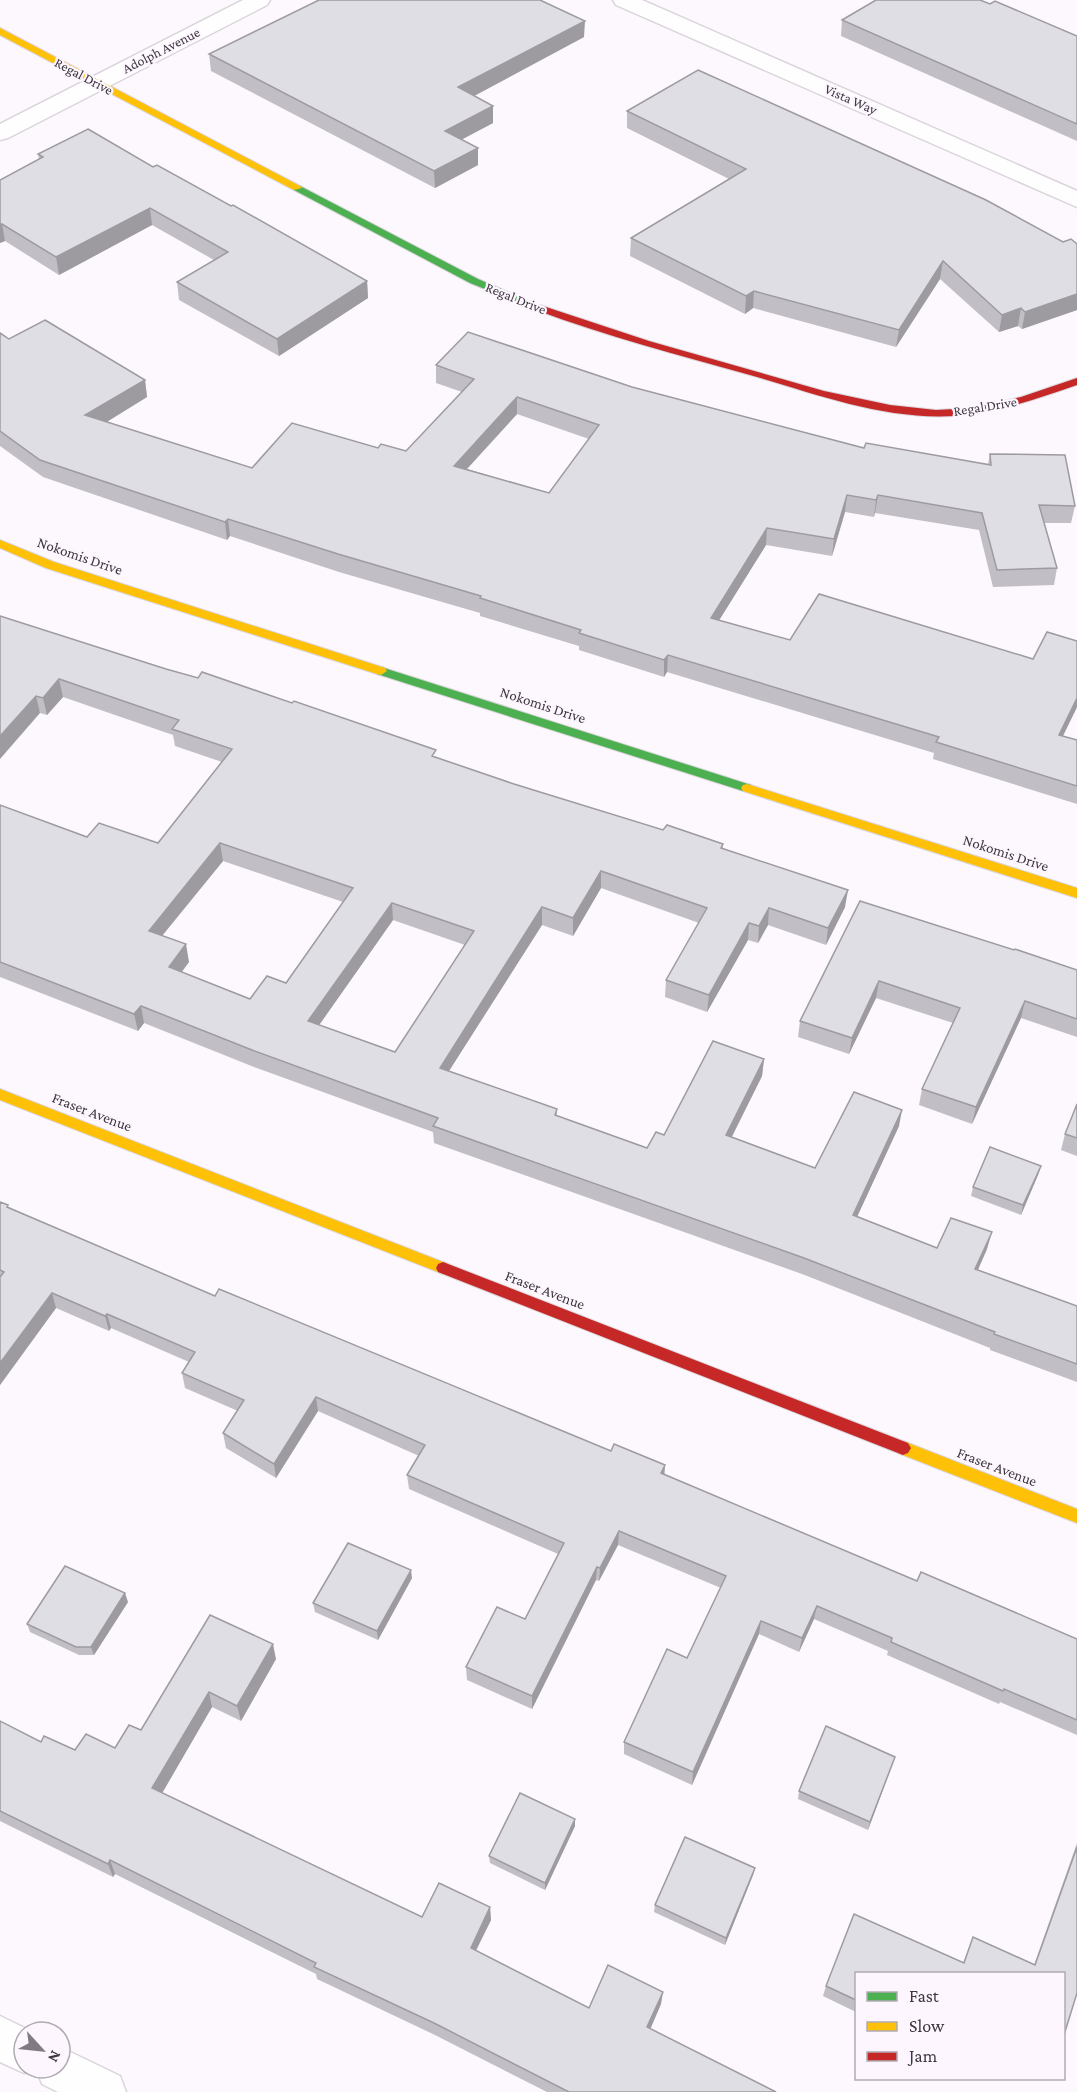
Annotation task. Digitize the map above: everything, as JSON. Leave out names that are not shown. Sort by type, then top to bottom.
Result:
[{"type":"street","name":"Adolph Avenue","points":[[0,133],[259,0]]},
{"type":"street","name":"Vista Way","points":[[624,0],[1077,200]]},
{"type":"street","name":"Regal Drive","points":[[0,31],[474,281],[588,327],[838,397],[884,407],[935,413],[978,411],[1019,402],[1077,381]]},
{"type":"street","name":"Nokomis Drive","points":[[0,544],[50,565],[1077,893]]},
{"type":"street","name":"Fraser Avenue","points":[[0,1094],[1077,1516]]},
{"type":"street","points":[[72,2075],[104,2092]]},
{"type":"building","points":[[319,0],[540,0],[585,21],[458,87],[493,106],[445,131],[478,148],[434,171],[209,54]]},
{"type":"building","points":[[876,0],[980,0],[990,4],[995,1],[1077,36],[1077,124],[842,20]]},
{"type":"building","points":[[698,70],[986,200],[1063,242],[1071,239],[1077,244],[1077,294],[1025,312],[1021,308],[1002,315],[943,261],[899,330],[754,291],[746,296],[631,238],[746,169],[627,111]]},
{"type":"building","points":[[88,129],[153,167],[157,165],[231,206],[233,205],[367,281],[277,339],[177,282],[228,252],[150,208],[56,257],[0,224],[0,180],[43,157],[38,154]]},
{"type":"building","points":[[45,320],[145,380],[85,415],[252,468],[292,423],[378,448],[381,444],[406,451],[474,379],[436,365],[468,332],[632,387],[864,448],[866,443],[991,465],[990,454],[1065,455],[1075,506],[1039,505],[1057,568],[997,570],[982,513],[878,495],[876,500],[847,495],[834,539],[767,528],[711,618],[790,640],[819,594],[1033,659],[1047,632],[1077,641],[1077,698],[1059,735],[1077,740],[1077,786],[936,742],[939,737],[668,655],[664,660],[579,633],[581,630],[480,598],[481,596],[228,519],[225,522],[40,460],[0,431],[0,333],[9,339]],"holes":[[[517,397],[599,425],[549,493],[454,466]]]},
{"type":"building","points":[[0,616],[166,669],[198,678],[202,672],[292,703],[294,701],[436,750],[432,756],[514,784],[663,830],[667,825],[723,844],[721,848],[848,890],[828,928],[769,908],[759,926],[749,923],[709,995],[666,980],[707,908],[601,871],[573,918],[542,907],[440,1068],[557,1109],[555,1115],[647,1148],[656,1132],[664,1135],[713,1041],[764,1059],[726,1135],[815,1168],[854,1092],[902,1110],[853,1215],[937,1248],[951,1218],[992,1232],[975,1269],[1077,1306],[1077,1364],[994,1334],[995,1332],[804,1258],[433,1126],[438,1118],[252,1050],[141,1006],[134,1014],[0,962],[0,805],[87,837],[99,823],[158,843],[232,749],[172,729],[179,720],[59,679],[43,698],[36,696],[0,736]],"holes":[[[220,843],[353,888],[286,983],[267,976],[250,999],[169,967],[186,944],[149,931]],[[392,903],[474,931],[395,1052],[308,1021]]]},
{"type":"building","points":[[860,901],[1077,970],[1077,1019],[1025,1001],[976,1107],[922,1089],[960,1008],[879,981],[852,1038],[800,1021]]},
{"type":"building","points":[[1077,1104],[1077,1138],[1065,1134]]},
{"type":"building","points":[[990,1147],[1041,1166],[1023,1205],[973,1187]]},
{"type":"building","points":[[0,1202],[215,1296],[219,1289],[611,1451],[614,1444],[665,1465],[661,1473],[917,1581],[921,1572],[1077,1639],[1077,1720],[1004,1689],[1003,1691],[891,1642],[892,1638],[817,1606],[802,1638],[761,1621],[693,1772],[624,1742],[667,1649],[687,1658],[726,1576],[619,1531],[600,1568],[597,1567],[532,1696],[466,1667],[497,1607],[525,1619],[564,1543],[407,1475],[425,1445],[316,1397],[274,1464],[223,1433],[244,1400],[182,1373],[195,1352],[52,1293],[0,1363],[0,1277],[4,1272],[0,1270]]},
{"type":"building","points":[[348,1543],[411,1570],[377,1631],[313,1603]]},
{"type":"building","points":[[65,1566],[125,1593],[91,1647],[76,1647],[27,1624]]},
{"type":"building","points":[[210,1615],[273,1644],[237,1706],[209,1692],[152,1788],[422,1917],[439,1883],[490,1907],[471,1948],[589,2008],[608,1965],[663,1992],[647,2027],[776,2092],[569,2092],[434,2023],[314,1967],[316,1963],[110,1860],[108,1864],[0,1811],[0,1721],[41,1742],[44,1736],[75,1750],[86,1734],[115,1748],[129,1725],[141,1730]]},
{"type":"building","points":[[826,1726],[895,1757],[870,1822],[799,1791]]},
{"type":"building","points":[[520,1793],[575,1819],[545,1883],[489,1856]]},
{"type":"building","points":[[685,1837],[755,1868],[726,1938],[655,1905]]},
{"type":"building","points":[[1077,1847],[1077,1993],[1065,2032],[1065,1972],[855,1972],[855,2000],[826,1986],[854,1914],[964,1963],[973,1937],[1035,1965]]},
{"type":"traffic: fast","points":[[297,188],[474,281],[540,308]]},
{"type":"traffic: fast","points":[[381,671],[747,788]]},
{"type":"traffic: slow","points":[[0,31],[297,188]]},
{"type":"traffic: slow","points":[[0,544],[50,565],[381,671]]},
{"type":"traffic: slow","points":[[747,788],[1077,893]]},
{"type":"traffic: slow","points":[[0,1094],[443,1268]]},
{"type":"traffic: slow","points":[[903,1448],[1077,1516]]},
{"type":"traffic: jam","points":[[540,308],[645,343],[820,393],[890,409],[936,413],[972,411],[1025,399],[1077,381]]},
{"type":"traffic: jam","points":[[443,1268],[903,1448]]}]
